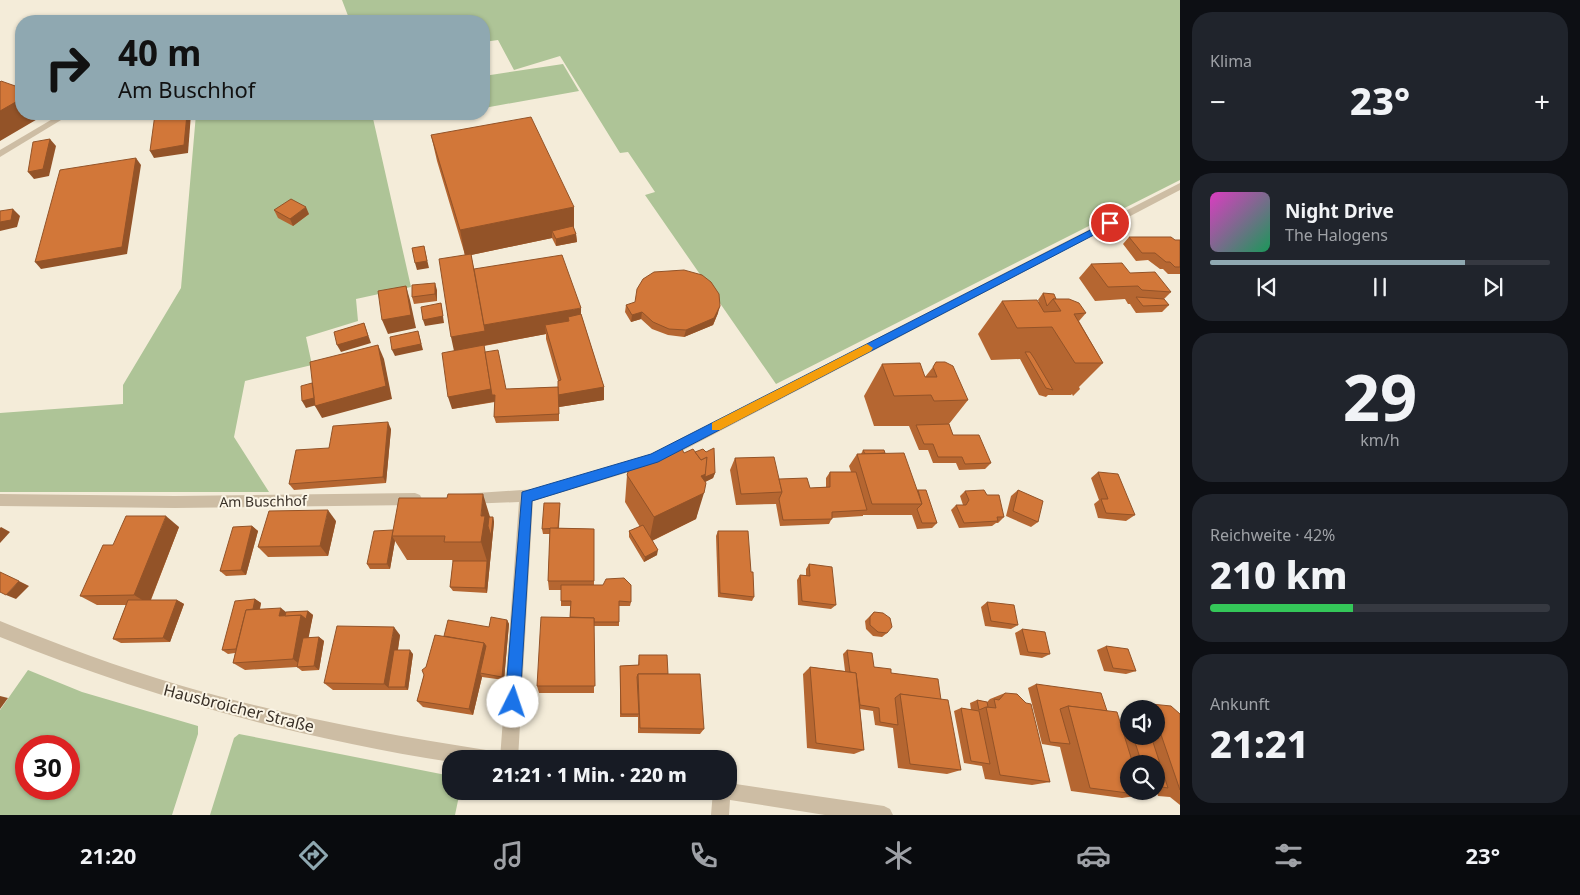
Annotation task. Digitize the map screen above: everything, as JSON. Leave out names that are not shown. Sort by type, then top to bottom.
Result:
[{"type":"street","points":[[0,154],[57,120]]},
{"type":"street","points":[[451,498],[536,495],[654,459],[1180,186]]},
{"type":"street","points":[[510,750],[526,496]]},
{"type":"street","name":"Am Buschhof","points":[[0,500],[185,502],[432,499]]},
{"type":"street","name":"Hausbroicher Straße","points":[[0,629],[115,674],[210,703],[369,739],[442,751]]},
{"type":"street","points":[[737,793],[884,815]]},
{"type":"street","points":[[720,815],[721,800]]},
{"type":"green space","points":[[342,0],[1180,0],[1180,180],[776,384],[645,195],[655,192],[628,152],[620,153],[560,56],[514,70],[498,40],[490,41],[490,15],[348,15]]},
{"type":"green space","points":[[563,64],[579,91],[490,107],[490,75]]},
{"type":"green space","points":[[195,120],[373,120],[411,287],[356,299],[358,321],[306,337],[312,365],[245,381],[234,437],[269,492],[0,492],[0,413],[123,404],[123,385],[181,288]]},
{"type":"green space","points":[[28,670],[82,692],[198,726],[198,734],[172,815],[0,815],[0,710]]},
{"type":"green space","points":[[239,734],[442,774],[442,800],[458,800],[455,815],[210,815],[234,738]]},
{"type":"building","points":[[0,82],[15,86],[15,102],[0,111]]},
{"type":"building","points":[[531,117],[574,207],[460,230],[431,135]]},
{"type":"building","points":[[154,120],[186,120],[184,145],[150,151]]},
{"type":"building","points":[[50,139],[43,169],[28,172],[33,142]]},
{"type":"building","points":[[136,158],[122,247],[35,262],[60,170]]},
{"type":"building","points":[[291,199],[306,207],[290,219],[274,210]]},
{"type":"building","points":[[13,209],[11,220],[0,222],[0,211]]},
{"type":"building","points":[[573,226],[576,234],[556,239],[552,231]]},
{"type":"building","points":[[1129,237],[1171,237],[1175,240],[1180,240],[1180,267],[1175,267],[1170,262],[1166,262],[1155,253],[1142,253]]},
{"type":"building","points":[[424,246],[427,261],[415,263],[412,248]]},
{"type":"building","points":[[471,254],[485,331],[451,337],[439,259]]},
{"type":"building","points":[[562,255],[581,308],[484,325],[474,269]]},
{"type":"building","points":[[1122,263],[1130,273],[1155,272],[1171,292],[1142,290],[1138,286],[1108,287],[1091,264]]},
{"type":"building","points":[[684,270],[702,275],[711,282],[719,294],[720,306],[714,318],[686,330],[669,329],[653,322],[642,312],[632,315],[626,305],[635,302],[637,289],[643,279],[654,272]]},
{"type":"building","points":[[435,283],[435,294],[412,297],[412,285]]},
{"type":"building","points":[[406,286],[411,315],[382,320],[378,291]]},
{"type":"building","points":[[1043,293],[1054,294],[1056,299],[1053,299],[1047,306]]},
{"type":"building","points":[[1136,297],[1164,299],[1169,305],[1143,306]]},
{"type":"building","points":[[1053,299],[1069,299],[1079,303],[1086,313],[1074,314],[1103,363],[1075,363],[1052,327],[1017,328],[1002,301],[1037,300],[1044,312],[1061,311]]},
{"type":"building","points":[[441,303],[443,316],[423,320],[421,307]]},
{"type":"building","points":[[581,314],[604,387],[558,395],[558,381],[561,380],[545,325],[569,321],[568,317]]},
{"type":"building","points":[[364,323],[368,336],[337,345],[334,332]]},
{"type":"building","points":[[418,331],[421,344],[392,350],[390,337]]},
{"type":"building","points":[[378,345],[386,386],[315,406],[310,362]]},
{"type":"building","points":[[484,345],[491,389],[448,397],[442,353]]},
{"type":"building","points":[[498,350],[506,389],[558,387],[559,414],[494,417],[495,395],[492,395],[485,352]]},
{"type":"building","points":[[1025,352],[1030,352],[1053,390],[1046,388]]},
{"type":"building","points":[[936,362],[945,362],[953,366],[968,400],[934,401],[931,395],[894,396],[882,364],[920,363],[925,377],[937,377],[933,367]]},
{"type":"building","points":[[312,383],[314,398],[302,401],[301,386]]},
{"type":"building","points":[[388,422],[383,477],[289,484],[296,450],[329,448],[333,426]]},
{"type":"building","points":[[949,424],[953,435],[979,435],[991,463],[965,464],[962,457],[938,457],[933,444],[924,444],[916,425]]},
{"type":"building","points":[[673,447],[682,449],[684,453],[693,449],[701,460],[707,457],[706,474],[701,476],[706,483],[704,493],[654,517],[627,475],[630,466]]},
{"type":"building","points":[[714,448],[715,473],[705,477],[707,457],[701,460],[695,452],[703,449],[706,452]]},
{"type":"building","points":[[863,450],[884,450],[885,453],[865,454]]},
{"type":"building","points":[[904,453],[922,504],[872,504],[857,454]]},
{"type":"building","points":[[774,457],[782,492],[741,494],[735,458]]},
{"type":"building","points":[[830,472],[856,472],[867,510],[832,512],[832,519],[783,520],[779,499],[782,492],[779,479],[807,478],[810,488],[830,487]]},
{"type":"building","points":[[1098,472],[1118,474],[1135,515],[1106,513],[1101,499],[1108,499]]},
{"type":"building","points":[[918,490],[926,490],[937,523],[922,523],[917,509],[922,504]]},
{"type":"building","points":[[984,490],[987,495],[999,495],[1004,517],[997,517],[998,521],[964,523],[956,505],[966,505],[969,500],[965,491]]},
{"type":"building","points":[[1018,490],[1043,501],[1038,522],[1013,511]]},
{"type":"building","points":[[448,494],[483,494],[481,516],[485,516],[481,542],[444,542],[445,536],[392,536],[399,498],[447,498]]},
{"type":"building","points":[[544,503],[560,503],[558,528],[542,529]]},
{"type":"building","points":[[328,510],[320,546],[258,547],[269,511]]},
{"type":"building","points":[[126,516],[166,516],[134,595],[80,596],[103,545],[113,545]]},
{"type":"building","points":[[489,517],[493,517],[491,536],[488,526]]},
{"type":"building","points":[[643,525],[658,550],[645,557],[629,531]]},
{"type":"building","points":[[252,526],[241,570],[220,571],[233,527]]},
{"type":"building","points":[[550,528],[594,529],[594,581],[548,581]]},
{"type":"building","points":[[393,530],[387,564],[367,564],[374,531]]},
{"type":"building","points":[[718,531],[748,531],[754,597],[720,593]]},
{"type":"building","points":[[453,561],[487,561],[485,588],[450,587]]},
{"type":"building","points":[[809,564],[832,567],[836,605],[802,601],[800,575],[810,576]]},
{"type":"building","points":[[0,572],[19,581],[6,595],[0,592]]},
{"type":"building","points":[[624,578],[631,585],[631,602],[619,601],[619,622],[594,622],[594,618],[570,617],[571,601],[561,601],[561,585],[603,585],[606,579]]},
{"type":"building","points":[[255,599],[253,609],[246,610],[236,649],[222,650],[235,601]]},
{"type":"building","points":[[128,600],[177,600],[163,638],[113,639]]},
{"type":"building","points":[[987,602],[1014,605],[1018,625],[991,621]]},
{"type":"building","points":[[281,608],[279,616],[301,615],[293,659],[233,663],[246,610]]},
{"type":"building","points":[[308,611],[306,619],[301,615],[285,616],[286,612]]},
{"type":"building","points":[[874,612],[883,613],[890,618],[892,627],[887,633],[878,632],[870,625],[870,617]]},
{"type":"building","points":[[491,617],[507,620],[502,677],[480,673],[486,646],[484,643],[444,636],[448,620],[489,627]]},
{"type":"building","points":[[541,617],[594,618],[595,686],[537,686]]},
{"type":"building","points":[[337,626],[394,627],[384,684],[324,683]]},
{"type":"building","points":[[1022,629],[1045,632],[1050,654],[1028,652]]},
{"type":"building","points":[[435,635],[484,643],[469,709],[417,701],[424,675],[422,670],[426,667]]},
{"type":"building","points":[[319,637],[314,666],[297,667],[303,638]]},
{"type":"building","points":[[1106,646],[1128,649],[1136,671],[1113,668]]},
{"type":"building","points":[[394,650],[410,650],[405,687],[388,687]]},
{"type":"building","points":[[847,650],[872,653],[874,667],[891,669],[891,673],[938,679],[941,700],[900,694],[895,698],[898,725],[880,722],[879,708],[860,705],[856,673],[850,672]]},
{"type":"building","points":[[639,655],[667,655],[668,674],[638,674],[639,714],[621,714],[620,666],[639,665]]},
{"type":"building","points":[[810,667],[856,673],[864,750],[816,743]]},
{"type":"building","points":[[638,674],[700,674],[704,729],[640,728]]},
{"type":"building","points":[[1036,684],[1101,693],[1107,711],[1068,706],[1060,709],[1070,744],[1050,742]]},
{"type":"building","points":[[1005,693],[1017,694],[1026,703],[1031,704],[1050,782],[1000,775],[986,707],[996,708],[994,699],[999,700]]},
{"type":"building","points":[[900,694],[948,700],[961,770],[910,764]]},
{"type":"building","points":[[977,700],[987,702],[988,707],[979,710]]},
{"type":"building","points":[[1165,705],[1171,706],[1180,714],[1180,790],[1165,745]]},
{"type":"building","points":[[1068,706],[1117,712],[1120,722],[1120,745],[1127,745],[1130,755],[1120,755],[1120,792],[1090,788]]},
{"type":"building","points":[[961,708],[979,711],[990,764],[971,761]]},
{"type":"building","points":[[1136,745],[1154,745],[1157,755],[1139,755]]},
{"type":"slow traffic","points":[[716,427],[867,348]]},
{"type":"route","points":[[513,702],[526,496],[536,495],[654,459],[1110,223]]}]
